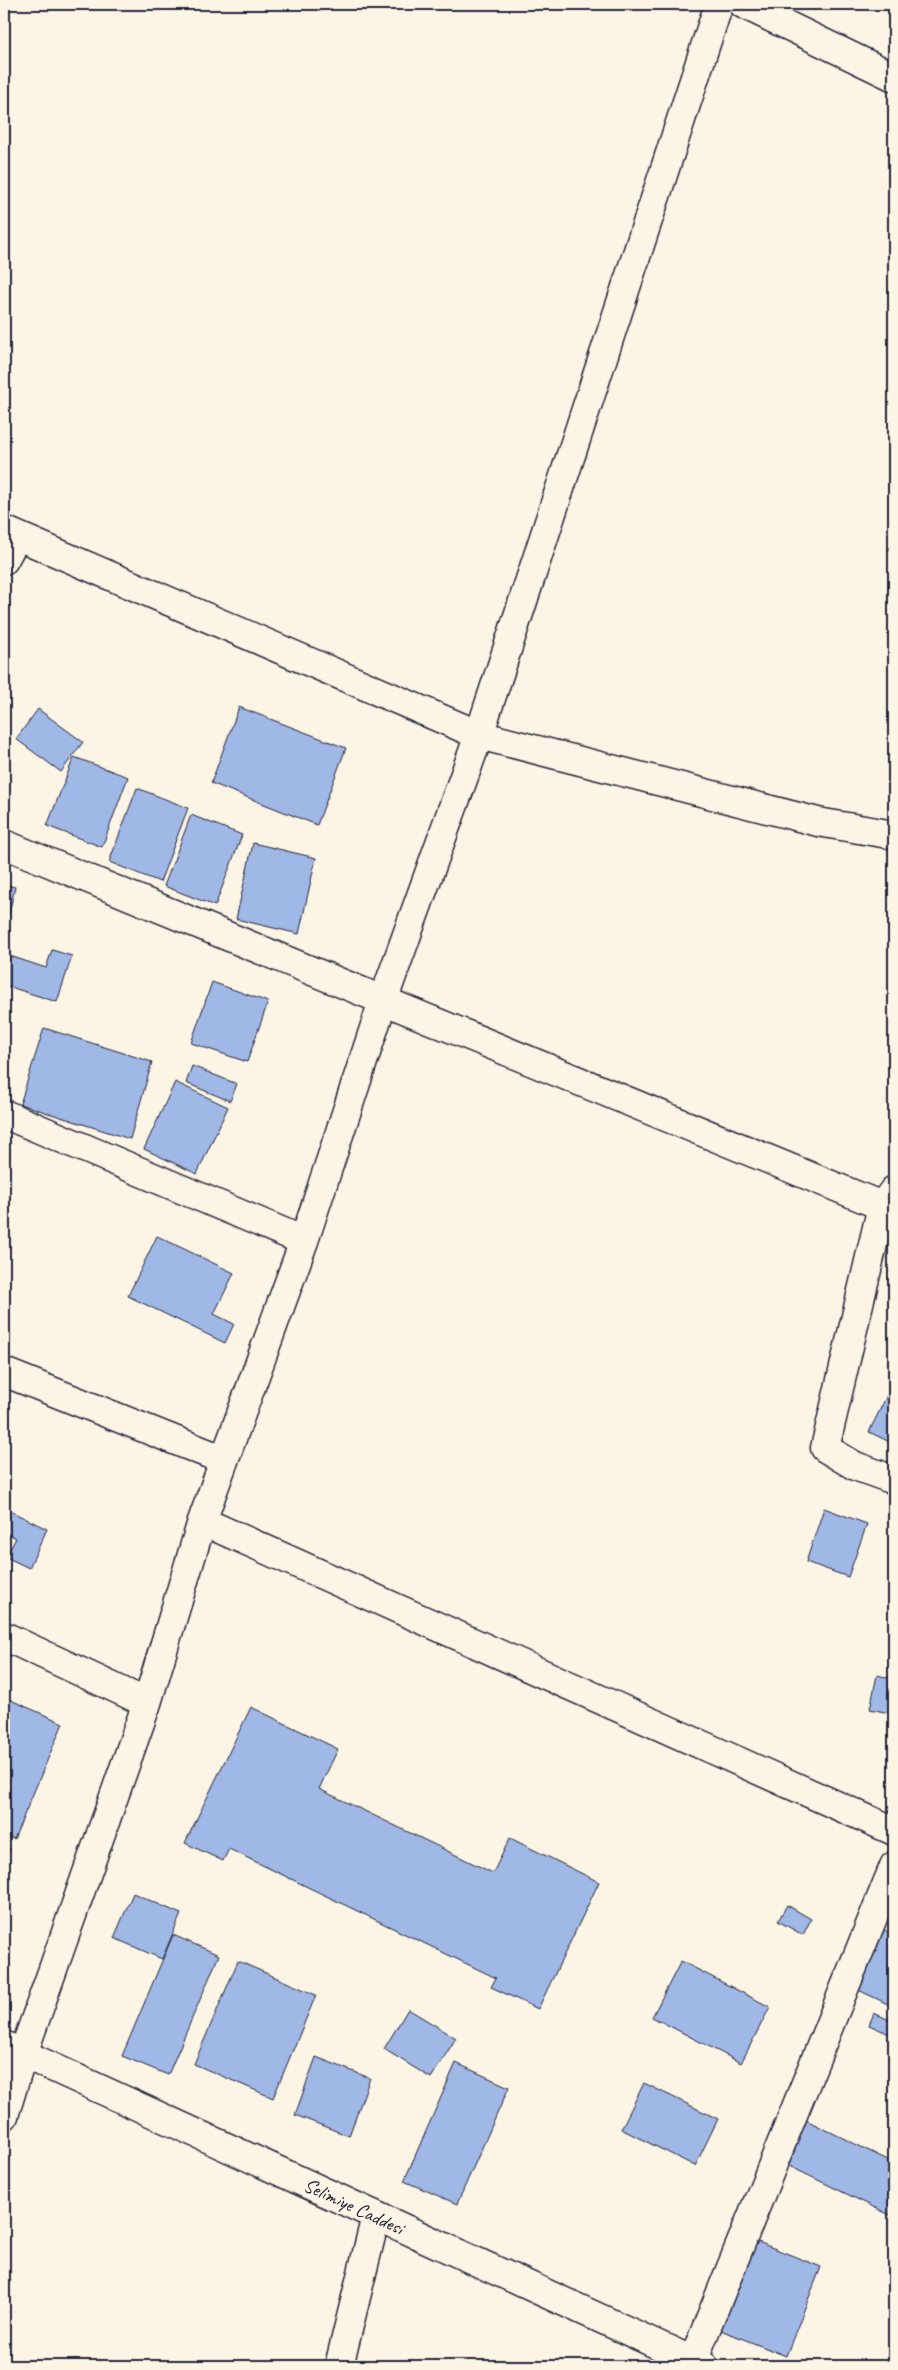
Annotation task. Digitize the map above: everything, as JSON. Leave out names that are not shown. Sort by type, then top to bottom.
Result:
[{"type":"street","points":[[4,2116],[13,2050],[147,1703],[202,1521],[304,1241],[383,1001],[479,735],[719,4]]},
{"type":"street","points":[[743,4],[894,77]]},
{"type":"street","points":[[4,560],[10,533],[479,735],[818,822],[894,835]]},
{"type":"street","points":[[4,844],[383,1001],[888,1198],[825,1448],[854,1466],[894,1480]]},
{"type":"street","points":[[4,1114],[304,1241]]},
{"type":"street","points":[[4,1372],[224,1460]]},
{"type":"street","points":[[202,1521],[894,1831]]},
{"type":"street","points":[[4,1636],[147,1703]]},
{"type":"street","points":[[696,2365],[894,1866]]},
{"type":"street","name":"Selimiye Caddesi","points":[[13,2050],[696,2365]]},
{"type":"street","points":[[339,2366],[376,2216]]},
{"type":"building","points":[[239,707],[346,748],[317,825],[211,783]]},
{"type":"building","points":[[38,709],[83,742],[61,772],[16,739]]},
{"type":"building","points":[[74,757],[128,777],[102,847],[47,826]]},
{"type":"building","points":[[137,788],[188,808],[160,882],[109,862]]},
{"type":"building","points":[[191,815],[242,835],[215,906],[164,886]]},
{"type":"building","points":[[253,843],[316,858],[299,934],[236,919]]},
{"type":"building","points":[[4,884],[15,887],[4,936]]},
{"type":"building","points":[[52,950],[72,956],[57,1002],[4,985],[4,954],[46,968]]},
{"type":"building","points":[[212,982],[268,1002],[247,1062],[191,1043]]},
{"type":"building","points":[[44,1028],[152,1062],[130,1139],[20,1104]]},
{"type":"building","points":[[192,1066],[237,1084],[230,1101],[186,1083]]},
{"type":"building","points":[[175,1082],[228,1107],[197,1174],[144,1149]]},
{"type":"building","points":[[157,1236],[234,1273],[214,1314],[234,1324],[225,1343],[128,1296]]},
{"type":"building","points":[[894,1381],[894,1444],[869,1432]]},
{"type":"building","points":[[4,1508],[47,1529],[29,1568],[6,1557],[16,1538],[4,1532]]},
{"type":"building","points":[[824,1508],[867,1524],[848,1577],[806,1562]]},
{"type":"building","points":[[877,1675],[894,1679],[894,1714],[870,1709]]},
{"type":"building","points":[[4,1697],[63,1723],[14,1839],[4,1835]]},
{"type":"building","points":[[251,1707],[338,1749],[319,1789],[493,1873],[510,1838],[599,1882],[538,2009],[491,1987],[496,1978],[229,1849],[223,1861],[185,1843]]},
{"type":"building","points":[[4,1847],[10,1849],[4,1868]]},
{"type":"building","points":[[133,1893],[181,1914],[162,1959],[114,1938]]},
{"type":"building","points":[[787,1905],[811,1919],[803,1935],[778,1921]]},
{"type":"building","points":[[879,1927],[894,1935],[894,2007],[850,1986]]},
{"type":"building","points":[[173,1935],[219,1955],[168,2075],[122,2056]]},
{"type":"building","points":[[238,1961],[316,1995],[273,2098],[194,2064]]},
{"type":"building","points":[[681,1961],[770,2007],[741,2063],[652,2017]]},
{"type":"building","points":[[408,2009],[456,2038],[431,2078],[384,2049]]},
{"type":"building","points":[[874,2013],[894,2022],[894,2036],[869,2025]]},
{"type":"building","points":[[894,2041],[894,2054],[890,2052]]},
{"type":"building","points":[[316,2057],[370,2078],[349,2136],[295,2115]]},
{"type":"building","points":[[456,2063],[509,2087],[457,2204],[404,2181]]},
{"type":"building","points":[[644,2083],[718,2119],[695,2166],[621,2129]]},
{"type":"building","points":[[806,2120],[894,2163],[894,2217],[785,2164]]},
{"type":"building","points":[[753,2240],[821,2267],[786,2356],[718,2329]]}]
